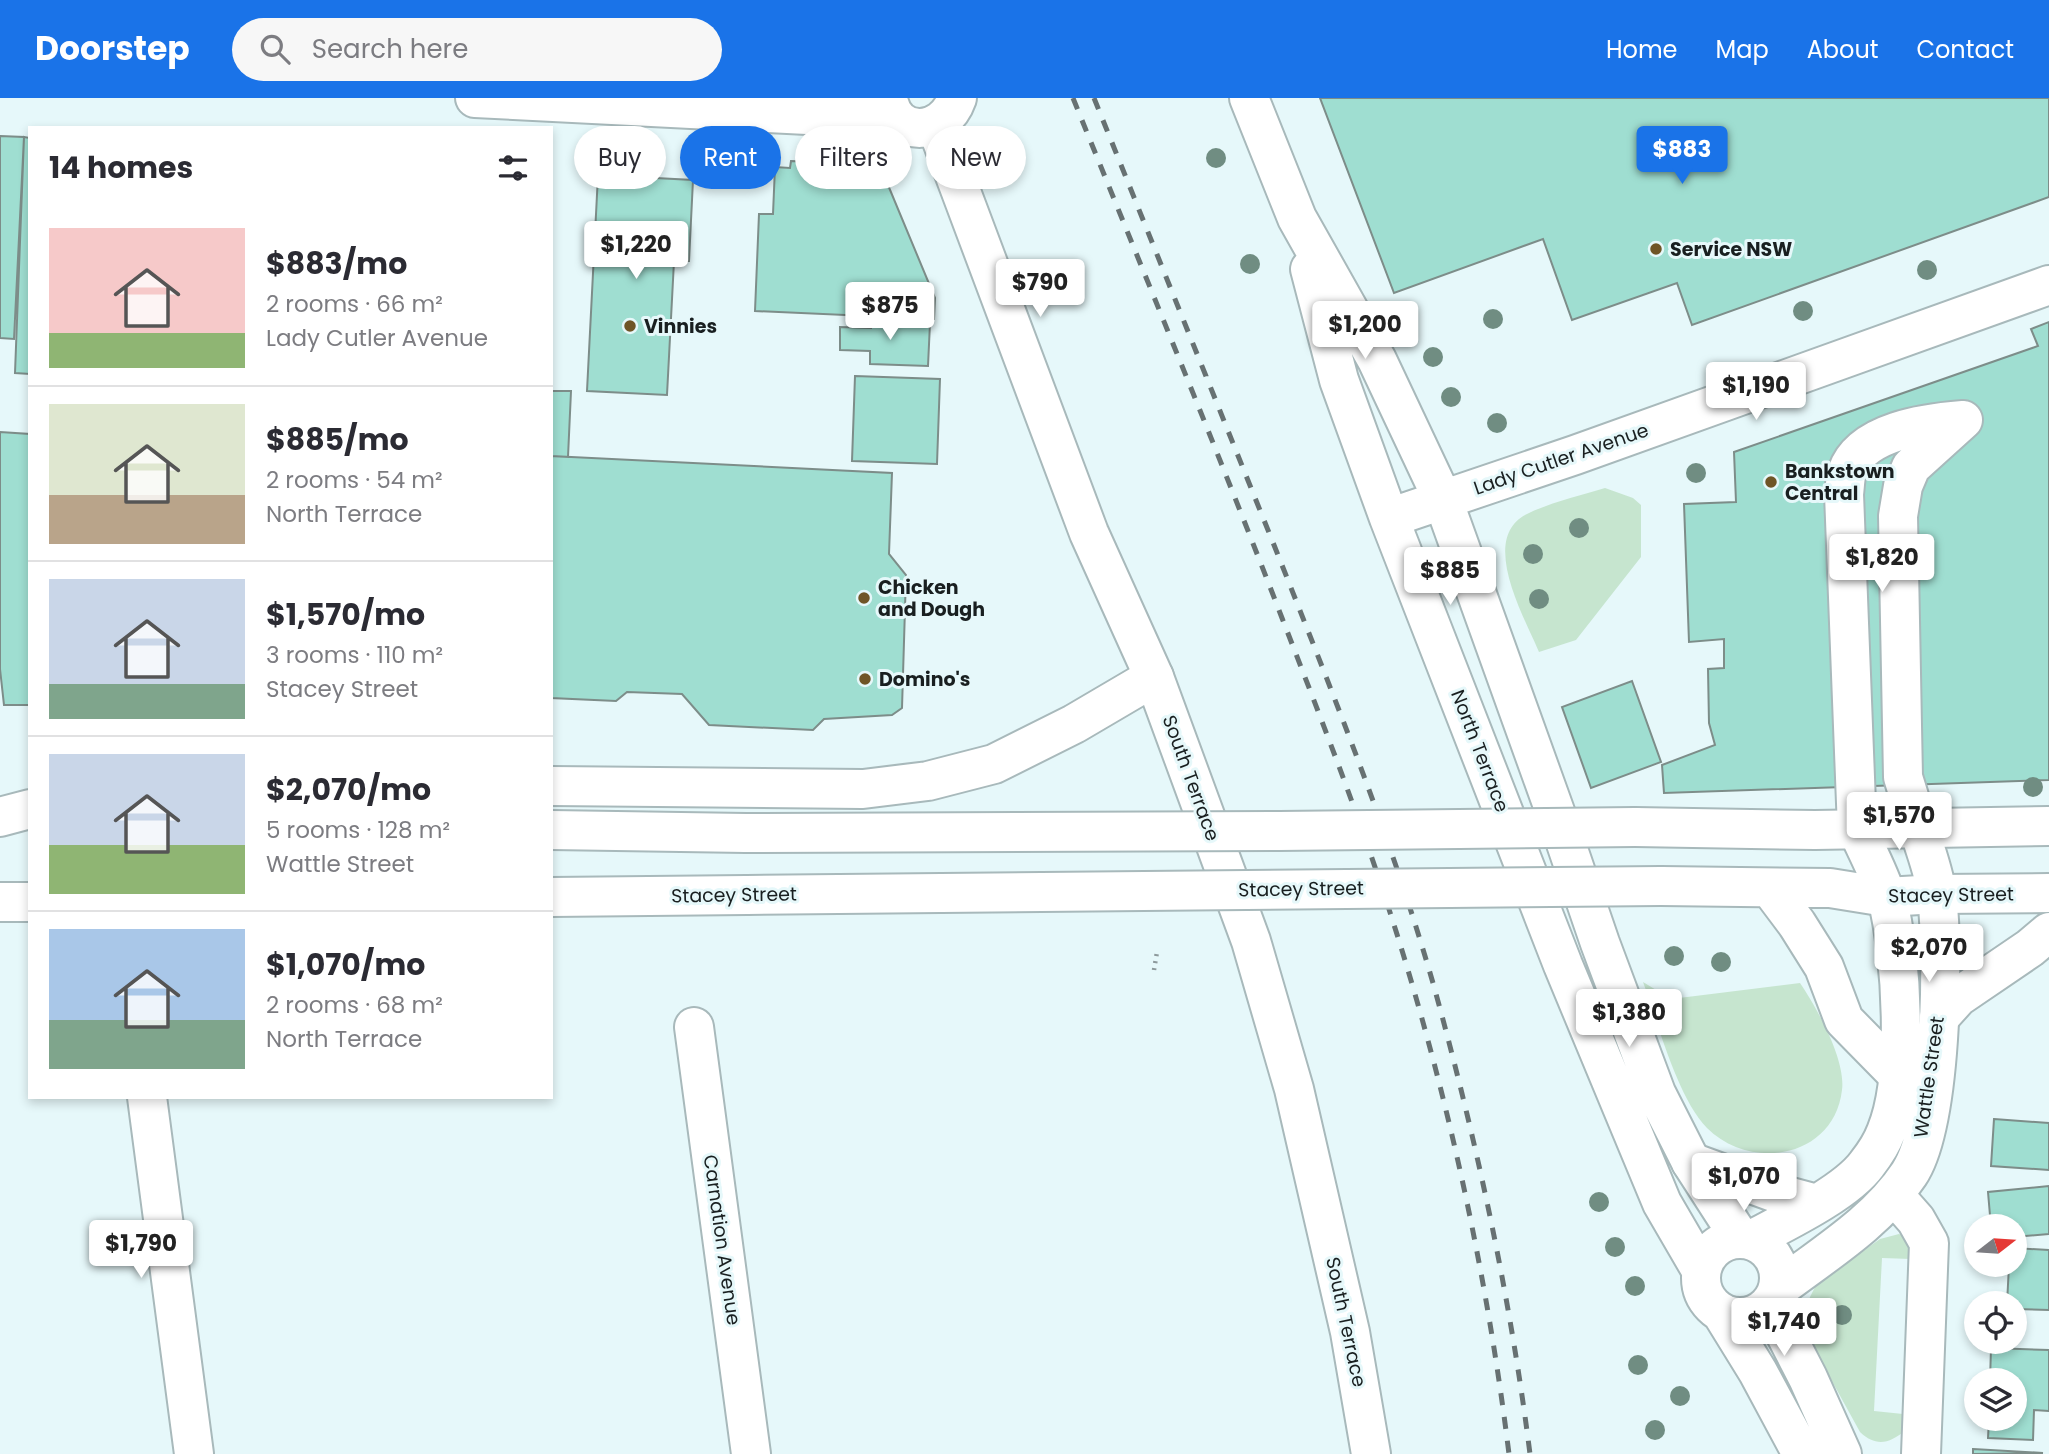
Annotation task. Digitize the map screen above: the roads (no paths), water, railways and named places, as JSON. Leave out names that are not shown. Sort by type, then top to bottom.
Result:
[{"type":"main road","points":[[475,98],[827,116],[866,113],[889,101],[894,114],[903,122],[925,128],[947,112]]},
{"type":"main road","name":"North Terrace","points":[[1249,98],[1297,218],[1339,380],[1389,518],[1631,1132],[1662,1203],[1701,1269]]},
{"type":"main road","name":"South Terrace","points":[[947,112],[1089,533],[1154,677],[1251,941],[1294,1089],[1350,1332],[1371,1454]]},
{"type":"main road","name":"North Terrace","points":[[1297,218],[1377,360],[1443,500],[1656,1093],[1691,1162],[1745,1239]]},
{"type":"main road","name":"Lady Cutler Avenue","points":[[1389,518],[2049,285]]},
{"type":"main road","name":"Wattle Street","points":[[1745,1239],[1817,1204],[1866,1167],[1886,1131],[1898,1074],[1901,1008],[1886,897],[1857,829],[1844,494],[1847,472],[1856,456],[1888,434],[1928,423],[1963,420],[1911,467],[1903,486],[1898,516],[1903,777],[1937,894],[1939,1018],[1927,1124],[1912,1170],[1878,1213],[1774,1296]]},
{"type":"main road","points":[[553,786],[863,789],[928,781],[994,764],[1074,724],[1154,677]]},
{"type":"main road","points":[[0,819],[28,810]]},
{"type":"main road","points":[[0,819],[28,822]]},
{"type":"main road","points":[[553,830],[746,833],[2049,827]]},
{"type":"main road","name":"Stacey Street","points":[[553,897],[1661,886],[1830,888],[1886,897],[2049,893]]},
{"type":"main road","points":[[1770,888],[1824,967],[1844,1020],[1898,1074]]},
{"type":"main road","points":[[0,902],[28,902]]},
{"type":"main road","points":[[1939,1018],[1958,997],[2049,932]]},
{"type":"main road","name":"Carnation Avenue","points":[[694,1027],[751,1454]]},
{"type":"main road","points":[[147,1099],[194,1454]]},
{"type":"main road","points":[[1691,1162],[1776,1193],[1817,1204]]},
{"type":"main road","points":[[1894,1195],[1916,1220],[1929,1243],[1918,1453]]},
{"type":"main road","points":[[1745,1239],[1762,1245],[1771,1253],[1780,1276],[1774,1296],[1759,1312],[1746,1317],[1733,1317],[1721,1312],[1704,1294],[1701,1269],[1706,1257],[1715,1247],[1727,1240],[1745,1239]]},
{"type":"main road","points":[[1774,1296],[1848,1451]]},
{"type":"main road","points":[[1721,1312],[1758,1372],[1802,1454]]},
{"type":"railway","points":[[1073,98],[1297,657],[1355,811],[1395,928],[1433,1057],[1464,1188],[1490,1321],[1509,1454]]},
{"type":"railway","points":[[1094,98],[1338,708],[1416,927],[1449,1041],[1490,1217],[1530,1454]]},
{"type":"place","name":"Service NSW","points":[[1656,249]]},
{"type":"place","name":"Vinnies","points":[[630,326]]},
{"type":"place","name":"Bankstown Central","points":[[1771,482]]},
{"type":"place","name":"Chicken and Dough","points":[[864,598]]},
{"type":"place","name":"Domino's","points":[[865,679]]}]
